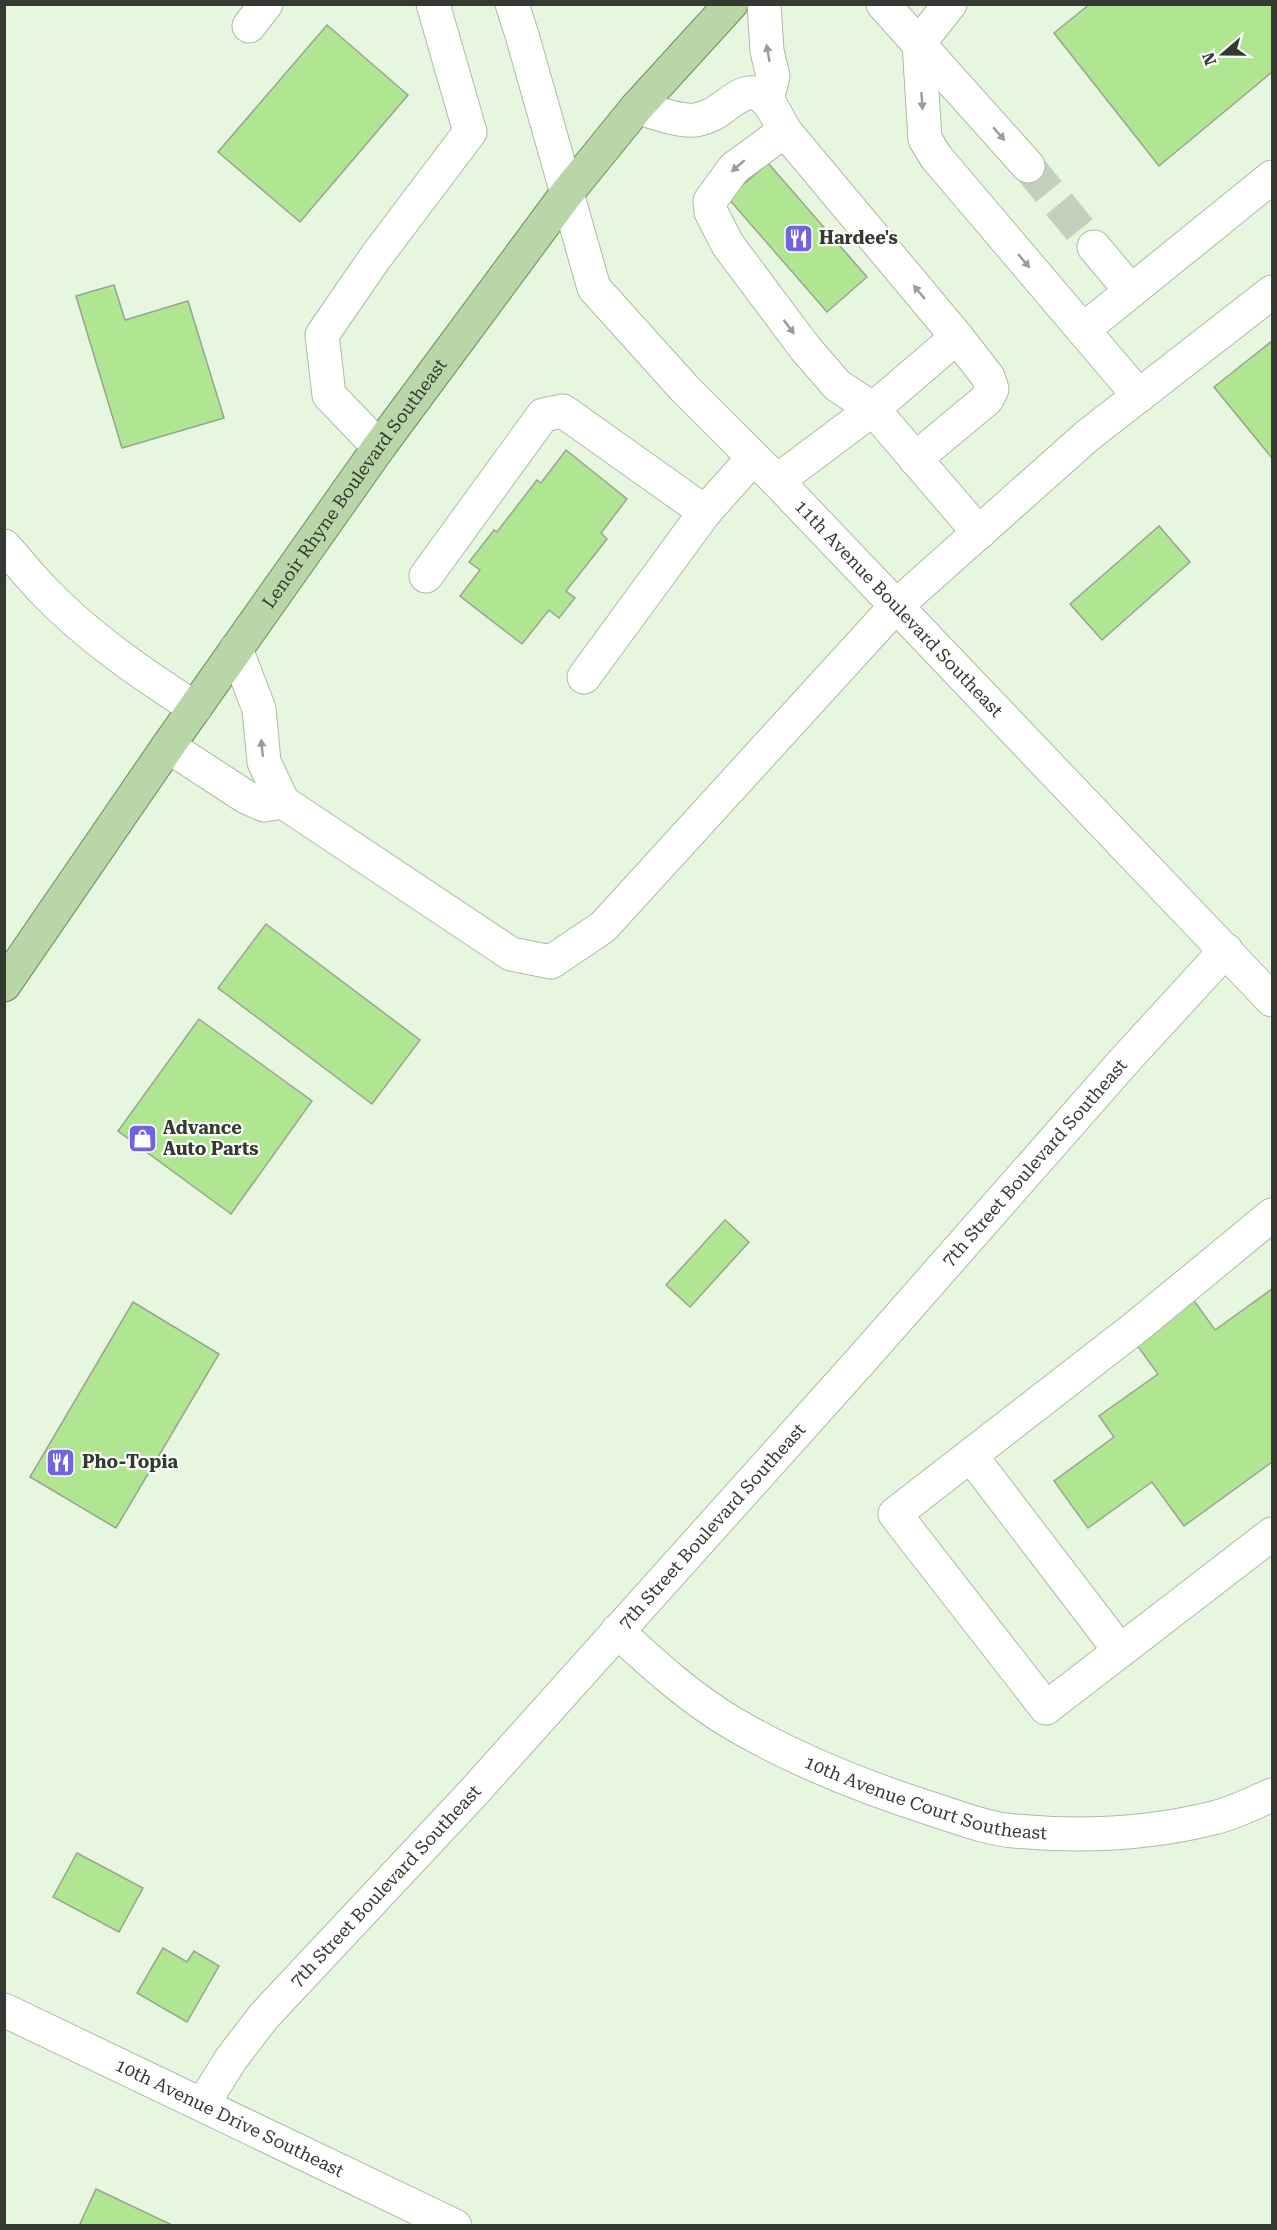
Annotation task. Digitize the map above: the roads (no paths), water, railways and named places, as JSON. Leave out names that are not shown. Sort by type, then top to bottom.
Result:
[{"type":"main road","name":"Lenoir Rhyne Boulevard Southeast","points":[[4,984],[168,746],[379,447],[567,193],[637,107],[731,4]]},
{"type":"street","points":[[379,447],[330,395],[322,335],[375,258],[470,132],[433,4]]},
{"type":"street","name":"11th Avenue Boulevard Southeast","points":[[512,4],[594,288],[685,389],[777,481],[1272,1000]]},
{"type":"street","points":[[764,4],[767,51],[773,76],[767,101]]},
{"type":"street","points":[[883,4],[1028,166]]},
{"type":"street","points":[[951,4],[919,43],[925,139],[936,157],[1139,396]]},
{"type":"street","points":[[637,107],[694,120],[714,114],[737,96],[744,94],[762,97],[767,101],[785,131],[957,337],[988,377],[992,389],[987,399],[915,459]]},
{"type":"street","points":[[785,131],[734,168],[710,201],[711,212],[728,245],[805,348],[837,385],[873,410],[978,533]]},
{"type":"street","points":[[1083,330],[1272,177]]},
{"type":"street","points":[[1094,247],[1131,291]]},
{"type":"street","points":[[236,649],[259,709],[264,762],[283,802],[511,954],[550,962],[603,927],[895,607],[1087,436],[1272,292]]},
{"type":"street","points":[[777,481],[873,410],[957,337]]},
{"type":"street","points":[[426,576],[543,415],[563,411],[705,512]]},
{"type":"street","points":[[584,677],[705,512],[753,458]]},
{"type":"street","points":[[4,546],[45,592],[108,648],[142,674],[195,708]]},
{"type":"street","points":[[168,746],[264,805],[283,802]]},
{"type":"street","name":"7th Street Boulevard Southeast","points":[[203,2104],[231,2059],[264,2016],[472,1794],[864,1356],[1118,1067],[1226,950]]},
{"type":"street","points":[[1272,1215],[1136,1327],[895,1514],[1046,1708],[1272,1534]]},
{"type":"street","points":[[970,1456],[1120,1651]]},
{"type":"street","name":"10th Avenue Court Southeast","points":[[617,1631],[672,1681],[734,1724],[813,1765],[886,1795],[961,1819],[1012,1831],[1103,1833],[1154,1829],[1213,1818],[1272,1795]]},
{"type":"street","name":"10th Avenue Drive Southeast","points":[[6,2015],[203,2104],[455,2226]]},
{"type":"tunnel","points":[[1028,166],[1094,247]]},
{"type":"place","name":"Hardee's","points":[[798,238]]},
{"type":"place","name":"Advance Auto Parts","points":[[142,1138]]},
{"type":"place","name":"Pho-Topia","points":[[61,1462]]}]
